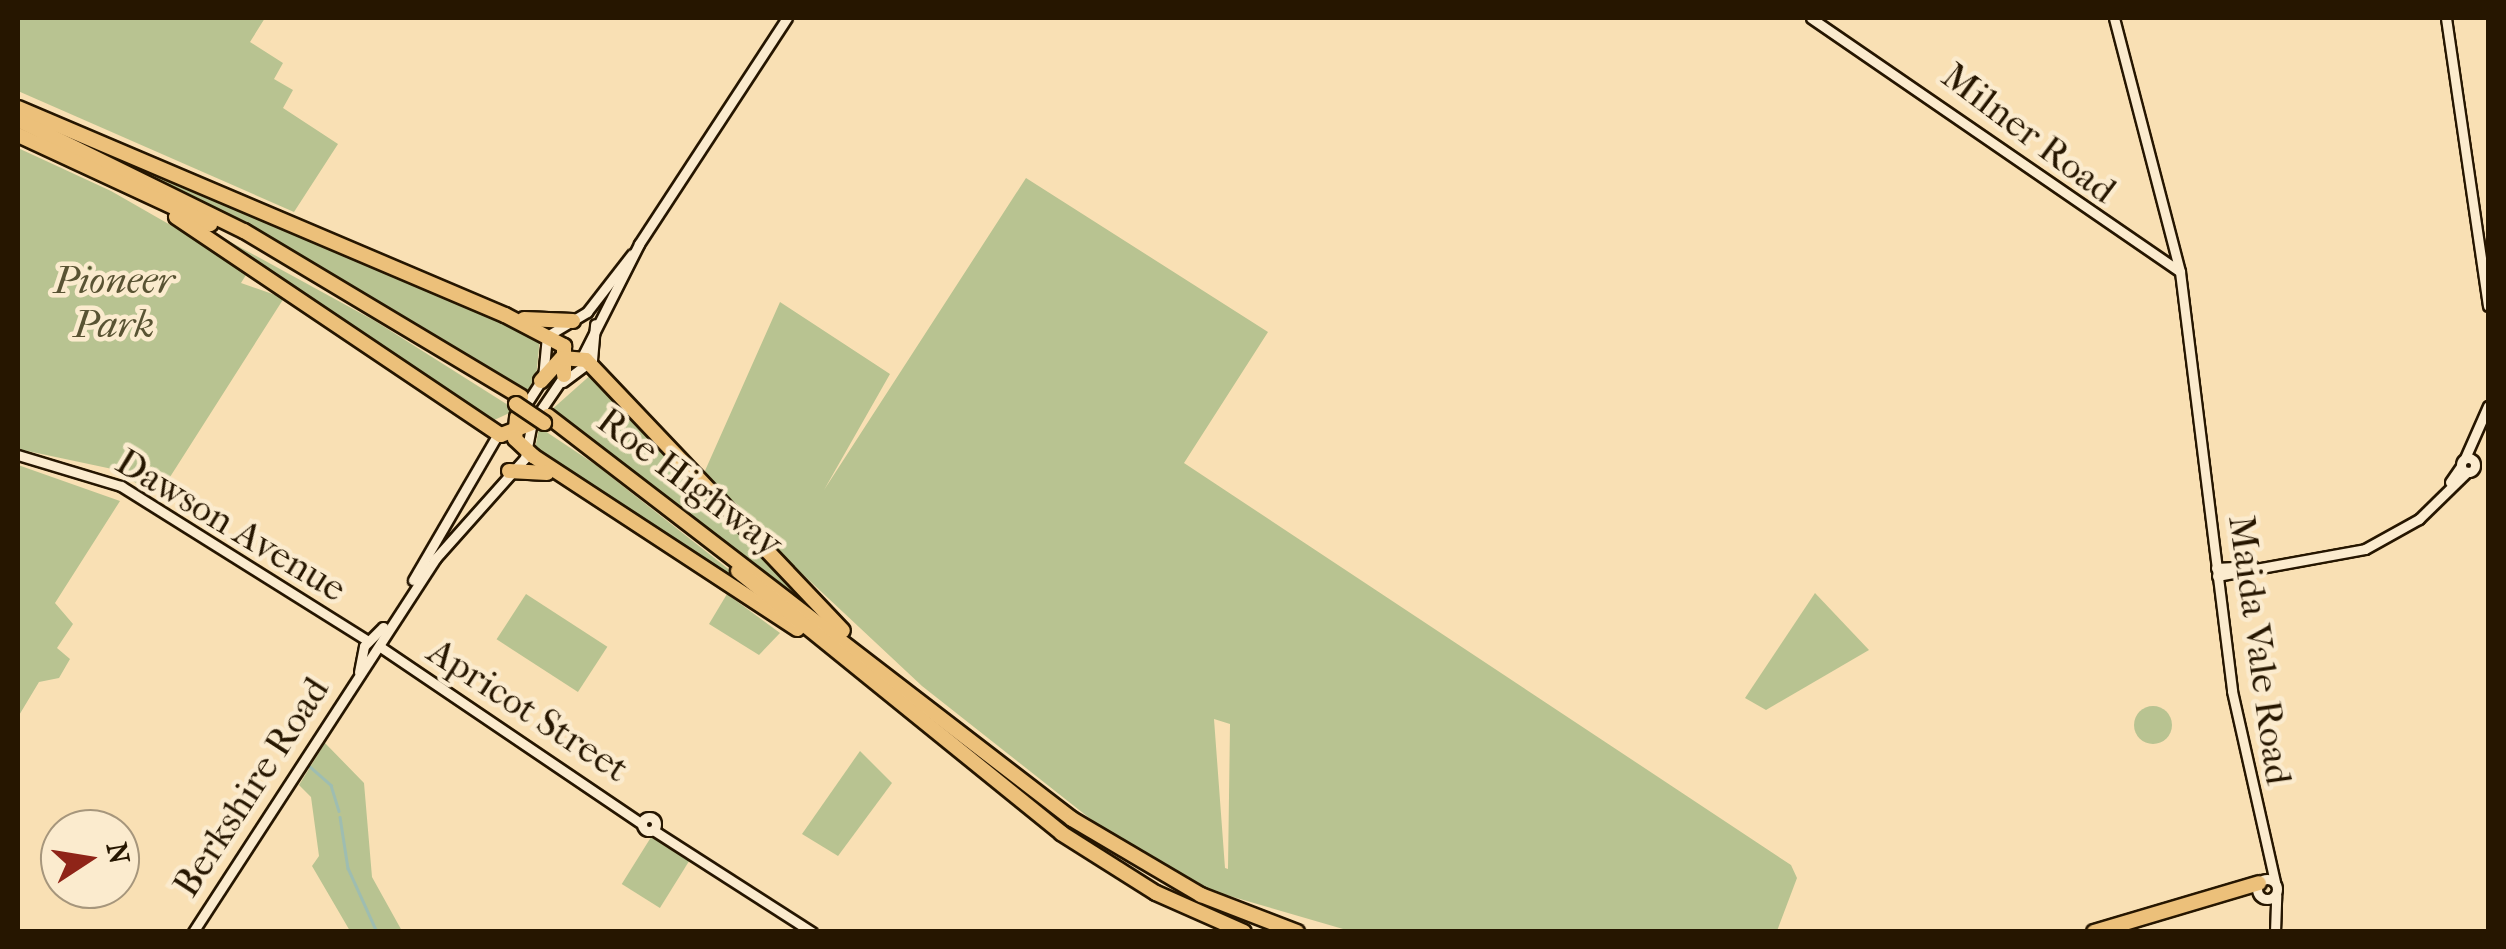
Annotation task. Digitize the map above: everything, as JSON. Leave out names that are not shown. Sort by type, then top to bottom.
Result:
[{"type":"highway","points":[[18,108],[505,315],[588,361],[894,681]]},
{"type":"highway","name":"Roe Highway","points":[[18,120],[244,232],[518,406]]},
{"type":"highway","name":"Roe Highway","points":[[18,135],[112,177],[358,305],[542,421],[1103,841],[1200,894],[1297,932]]},
{"type":"highway","points":[[112,177],[480,419],[494,436],[515,436],[542,421]]},
{"type":"highway","points":[[505,315],[573,321]]},
{"type":"highway","points":[[554,381],[588,361]]},
{"type":"highway","points":[[554,381],[588,361]]},
{"type":"highway","points":[[518,406],[515,436],[527,452],[872,681]]},
{"type":"highway","name":"Roe Highway","points":[[542,421],[1093,855],[1244,932]]},
{"type":"highway","points":[[510,471],[561,478]]},
{"type":"highway","points":[[2094,932],[2260,887]]},
{"type":"main road","points":[[588,361],[595,321],[637,249],[787,18]]},
{"type":"main road","name":"Milner Road","points":[[1810,18],[2005,144],[2161,263],[2179,268]]},
{"type":"main road","name":"Maida Vale Road","points":[[2114,18],[2179,268],[2216,572],[2257,830],[2260,887],[2274,926]]},
{"type":"main road","points":[[2446,18],[2488,306]]},
{"type":"main road","points":[[527,452],[542,421],[554,381],[547,336],[573,321],[637,249]]},
{"type":"main road","points":[[494,436],[518,406],[554,381]]},
{"type":"main road","points":[[2216,572],[2365,549],[2419,519],[2467,464],[2488,406]]},
{"type":"main road","name":"Berkshire Road","points":[[193,932],[476,484],[494,436]]},
{"type":"main road","name":"Berkshire Road","points":[[373,648],[449,540],[527,452]]},
{"type":"main road","name":"Dawson Avenue","points":[[18,454],[121,486],[373,648]]},
{"type":"main road","name":"Apricot Street","points":[[373,648],[812,932]]},
{"type":"main road","name":"Maida Vale Road","points":[[2257,830],[2276,887],[2274,926]]},
{"type":"main road","points":[[2260,887],[2276,887]]},
{"type":"main road","points":[[2260,887],[2276,887]]},
{"type":"green space","points":[[18,18],[265,18],[250,42],[283,63],[274,79],[293,90],[283,108],[338,144],[294,212],[18,91]]},
{"type":"green space","name":"Pioneer Park","points":[[18,148],[111,191],[249,270],[241,283],[284,298],[163,488],[149,492],[117,470],[18,449]]},
{"type":"green space","points":[[118,151],[540,337],[536,378],[526,395],[296,253],[115,158]]},
{"type":"green space","points":[[1026,178],[1268,332],[1184,463],[1791,865],[1797,878],[1777,931],[1350,931],[1209,890],[1121,843],[922,686],[751,526],[704,473],[780,302],[890,374],[824,490]],"holes":[[[1214,719],[1230,724],[1228,869]]]},
{"type":"green space","points":[[205,228],[375,321],[516,410],[492,421]]},
{"type":"green space","points":[[594,372],[755,545],[864,655],[549,412]]},
{"type":"green space","points":[[539,427],[596,465],[839,656],[535,450]]},
{"type":"green space","points":[[18,465],[120,501],[55,603],[73,624],[57,648],[70,659],[59,678],[39,682],[18,717]]},
{"type":"green space","points":[[1815,593],[1869,650],[1766,710],[1745,698]]},
{"type":"green space","points":[[526,594],[607,647],[578,692],[497,639]]},
{"type":"green space","points":[[727,594],[780,633],[759,655],[709,624]]},
{"type":"green space","points":[[2153,706],[2167,711],[2172,725],[2167,739],[2153,744],[2139,739],[2134,725],[2139,711]]},
{"type":"green space","points":[[325,743],[364,783],[372,877],[402,931],[350,931],[312,866],[319,856],[311,797],[299,785]]},
{"type":"green space","points":[[860,751],[892,783],[838,856],[802,834]]},
{"type":"green space","points":[[653,834],[691,858],[660,908],[622,884]]},
{"type":"waterway","points":[[307,764],[331,785],[339,811]]},
{"type":"waterway","points":[[340,817],[348,868],[377,932]]}]
